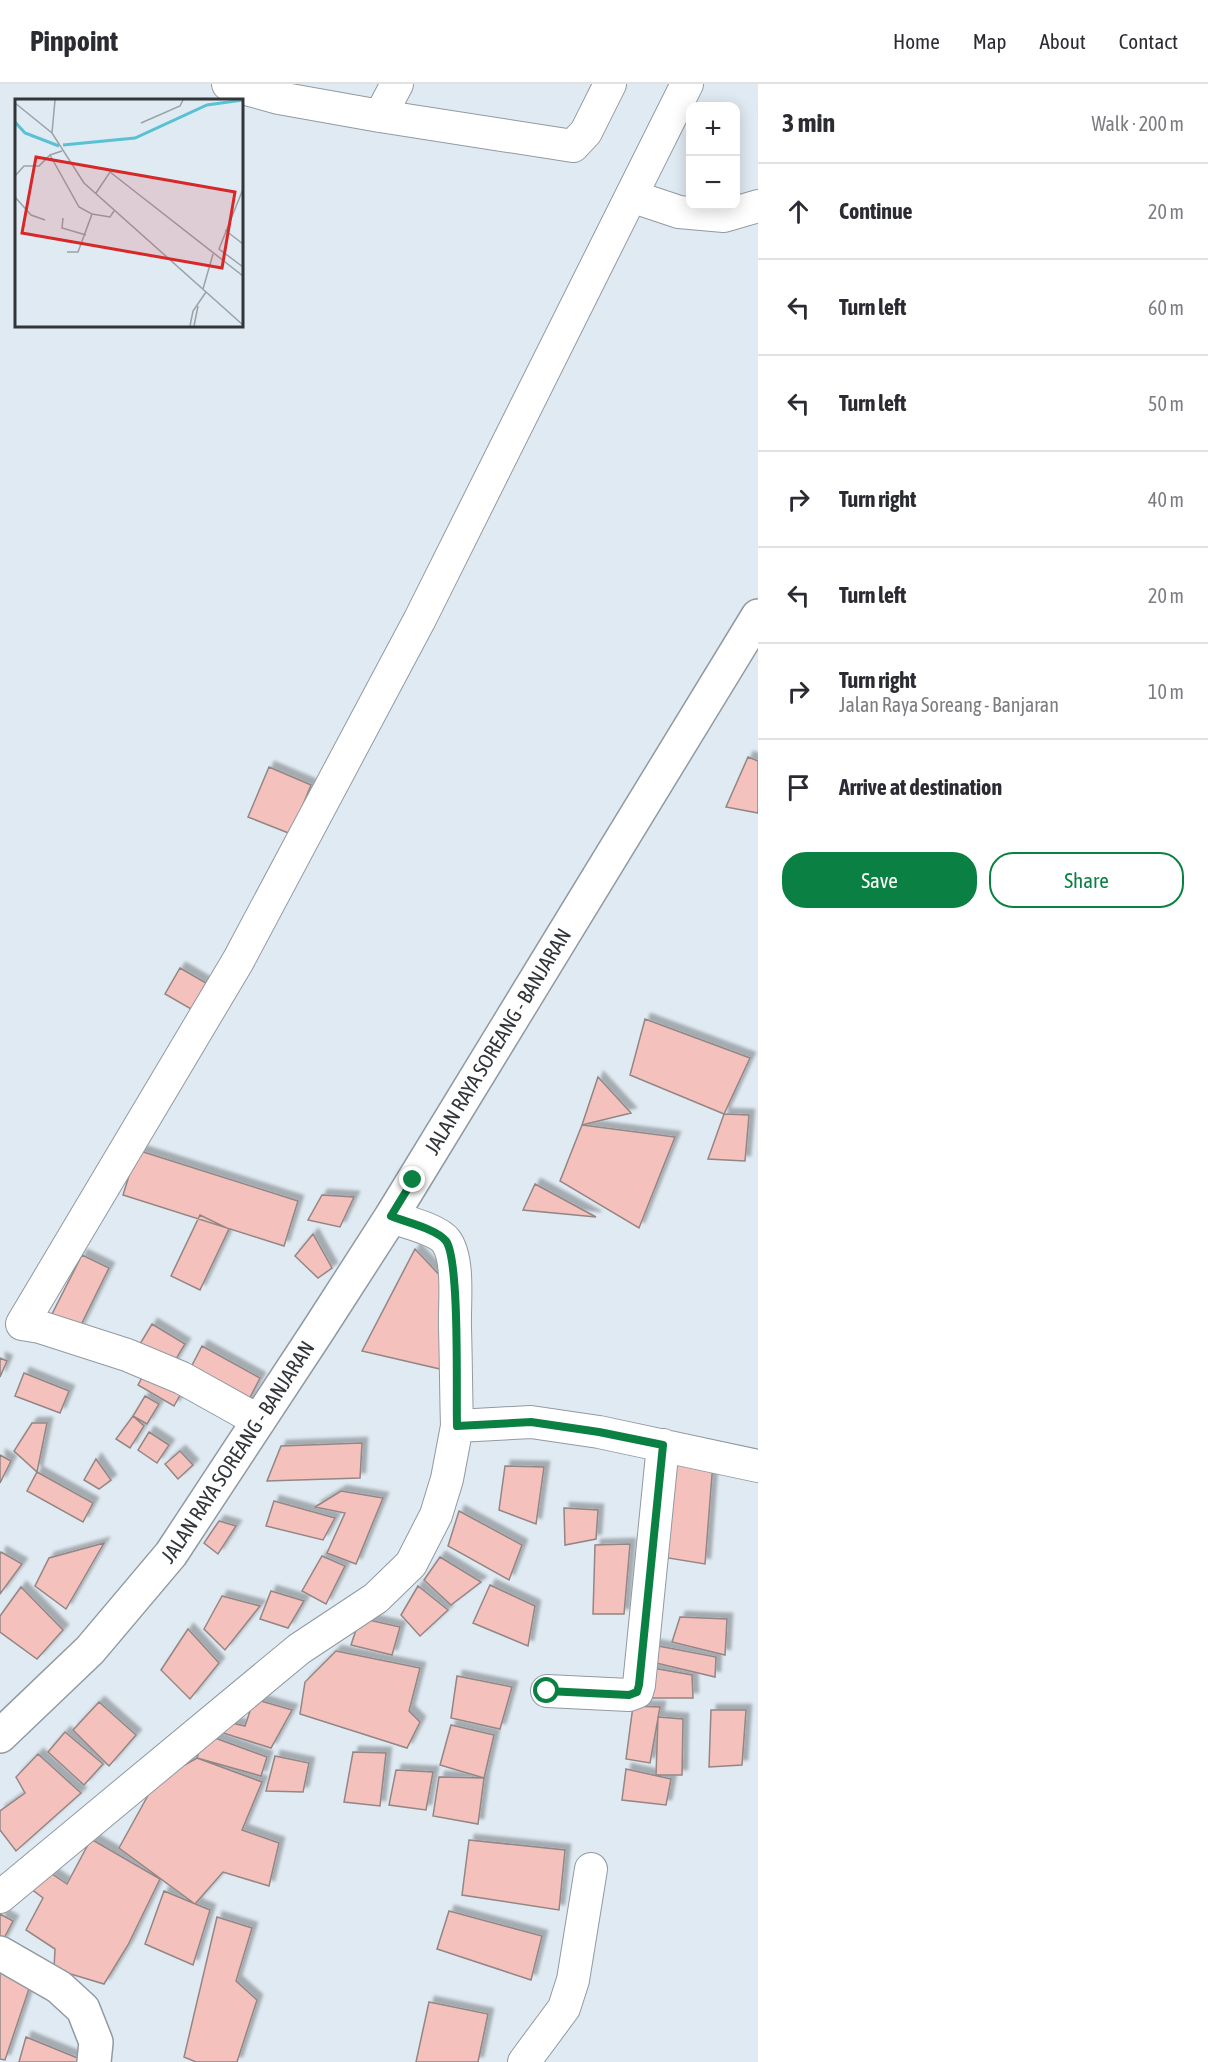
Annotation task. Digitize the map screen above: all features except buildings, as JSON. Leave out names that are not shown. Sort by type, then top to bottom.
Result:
[{"type":"main road","name":"JALAN RAYA SOREANG - BANJARAN","points":[[0,1736],[90,1650],[171,1554],[391,1216],[758,616]]},
{"type":"main road","points":[[0,1953],[59,1987],[83,2009],[96,2042],[94,2062]]},
{"type":"street","points":[[228,84],[279,98],[573,146],[586,132],[610,84]]},
{"type":"street","points":[[380,116],[397,84]]},
{"type":"street","points":[[259,1421],[182,1378],[127,1355],[40,1327],[22,1324],[238,961],[420,618],[687,84]]},
{"type":"street","points":[[631,196],[679,212],[724,216],[758,206]]},
{"type":"street","points":[[0,1897],[299,1649],[376,1598],[411,1564],[436,1515],[447,1479],[457,1426],[453,1263],[445,1239],[391,1216]]},
{"type":"street","points":[[457,1426],[531,1422],[599,1432],[758,1466]]},
{"type":"street","points":[[547,1691],[629,1695],[637,1692],[663,1445]]},
{"type":"street","points":[[524,2062],[564,2008],[573,1980],[591,1869]]},
{"type":"route","points":[[413,1180],[391,1216],[433,1232],[445,1239],[450,1249],[454,1288],[457,1426],[531,1422],[599,1432],[663,1445],[637,1692],[629,1695],[547,1691]]}]
